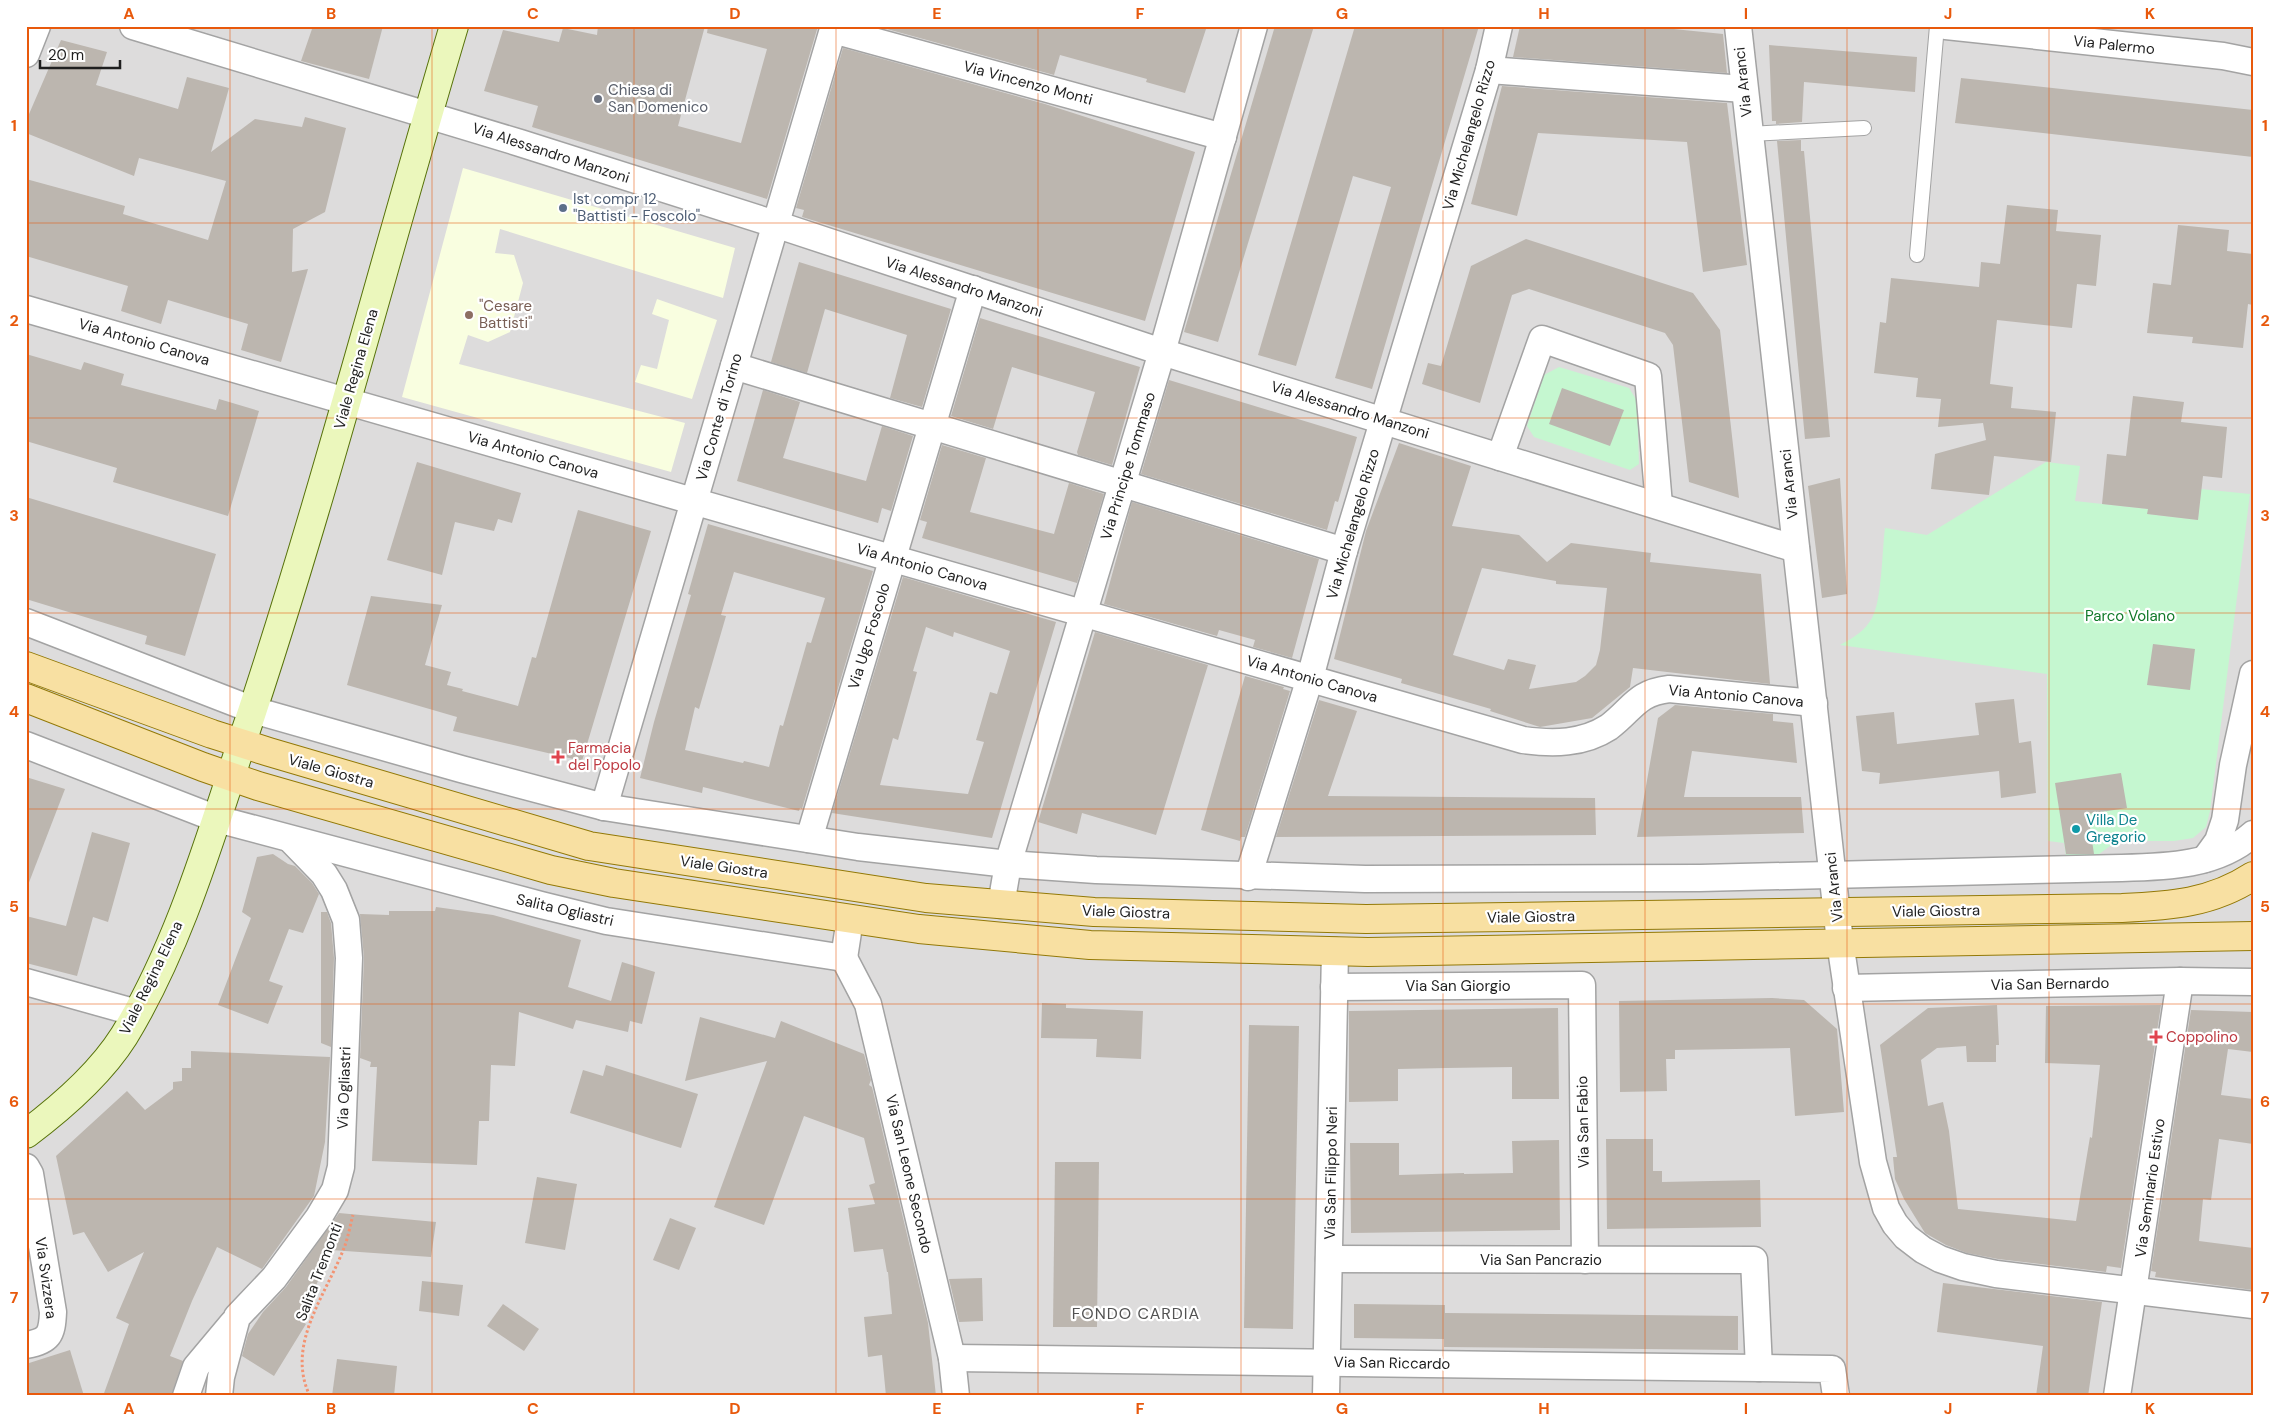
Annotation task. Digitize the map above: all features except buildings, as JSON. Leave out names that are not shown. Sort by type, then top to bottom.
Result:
[{"type":"main road","name":"Viale Regina Elena","points":[[26,1134],[70,1098],[100,1067],[122,1039],[137,1014],[175,931],[217,819],[253,710],[347,401],[454,26]]},
{"type":"main road","name":"Viale Giostra","points":[[26,666],[242,743],[589,846],[926,898],[1094,912],[1366,919],[1837,913],[2165,906],[2210,898],[2230,890],[2253,876]]},
{"type":"main road","name":"Viale Giostra","points":[[26,698],[231,776],[551,870],[614,883],[919,929],[1090,945],[1388,952],[1840,942],[2253,936]]},
{"type":"street","points":[[26,54],[37,26]]},
{"type":"street","name":"Via Alessandro Manzoni","points":[[133,26],[428,115],[775,224],[1162,352],[1796,549]]},
{"type":"street","name":"Via Principe Tommaso","points":[[1001,905],[1008,864],[1162,352],[1254,26]]},
{"type":"street","name":"Via Michelangelo Rizzo","points":[[1248,877],[1310,678],[1344,551],[1489,70],[1499,26]]},
{"type":"street","name":"Via Aranci","points":[[1738,26],[1840,942],[1873,1162],[1886,1208],[1895,1224],[1906,1237],[1940,1260],[1963,1267],[1996,1274],[2253,1305]]},
{"type":"street","name":"Via Palermo","points":[[1946,26],[2223,56],[2253,62]]},
{"type":"street","name":"Via Vincenzo Monti","points":[[834,28],[1223,136]]},
{"type":"street","name":"Via Conte di Torino","points":[[604,807],[834,28]]},
{"type":"street","points":[[1489,70],[1744,89]]},
{"type":"street","name":"Via Ugo Foscolo","points":[[809,839],[973,289]]},
{"type":"street","name":"Via Antonio Canova","points":[[26,309],[1523,740],[1547,743],[1588,737],[1609,726],[1640,698],[1654,691],[1669,689],[1814,703]]},
{"type":"street","points":[[1500,456],[1542,339],[1648,376],[1659,506]]},
{"type":"street","points":[[734,366],[1344,551]]},
{"type":"street","points":[[26,622],[253,710],[604,807],[858,847],[1008,864],[1248,877],[1365,879],[1700,878],[1833,875],[2169,866],[2192,863],[2233,849],[2253,834]]},
{"type":"street","points":[[2204,858],[2218,841],[2225,820],[2233,765],[2252,686]]},
{"type":"street","points":[[26,745],[217,819],[291,840]]},
{"type":"street","name":"Salita Ogliastri","points":[[291,840],[606,921],[844,958]]},
{"type":"street","name":"Via Ogliastri","points":[[219,1396],[221,1377],[238,1317],[274,1278],[319,1217],[335,1190],[341,1167],[349,958],[346,920],[334,890],[324,874],[291,840]]},
{"type":"street","points":[[844,958],[850,919]]},
{"type":"street","name":"Via San Filippo Neri","points":[[1326,1396],[1335,951]]},
{"type":"street","name":"Via San Leone Secondo","points":[[844,958],[868,1004],[952,1358],[956,1396]]},
{"type":"street","name":"Via San Bernardo","points":[[1846,988],[2180,981],[2253,982]]},
{"type":"street","name":"Via Seminario Estivo","points":[[2117,1396],[2135,1290],[2180,981]]},
{"type":"street","points":[[26,982],[137,1014]]},
{"type":"street","name":"Via San Giorgio","points":[[1334,987],[1582,985]]},
{"type":"street","name":"Via San Fabio","points":[[1582,985],[1585,1260]]},
{"type":"street","name":"Via Svizzera","points":[[26,1167],[30,1174],[53,1312],[52,1329],[46,1340],[26,1346]]},
{"type":"street","name":"Via San Pancrazio","points":[[1329,1259],[1754,1260],[1759,1368]]},
{"type":"street","points":[[186,1396],[196,1367],[238,1317]]},
{"type":"street","name":"Via San Riccardo","points":[[952,1358],[1832,1369],[1836,1396]]},
{"type":"lane","points":[[1917,255],[1937,26]]},
{"type":"lane","points":[[1749,134],[1864,128]]},
{"type":"path","name":"Salita Tremonti","points":[[310,1396],[302,1371],[301,1354],[318,1300],[344,1248],[354,1210]]},
{"type":"shaded area","points":[[26,26],[2253,26],[2253,1396],[26,1396]]},
{"type":"shaded area","name":"\"Cesare Battisti\"","points":[[463,168],[735,248],[723,298],[500,229],[495,253],[514,255],[523,283],[510,332],[488,342],[468,335],[459,364],[685,423],[671,472],[402,397]]},
{"type":"shaded area","points":[[657,299],[717,320],[692,399],[635,382],[641,365],[657,369],[669,320],[652,314]]},
{"type":"green space","points":[[1559,367],[1629,388],[1637,401],[1639,464],[1630,470],[1534,437],[1527,426],[1544,375]]},
{"type":"green space","name":"Parco Volano","points":[[2046,462],[2080,466],[2075,501],[2148,509],[2148,514],[2198,520],[2201,489],[2250,494],[2210,811],[2206,827],[2193,838],[2174,841],[2117,841],[2095,857],[2067,862],[2064,843],[2048,841],[2047,674],[1840,645],[1854,637],[1872,618],[1880,587],[1885,528],[1927,535]]},
{"type":"place","name":"Chiesa di San Domenico","points":[[598,99]]},
{"type":"place","name":"Ist compr 12 \"Battisti - Foscolo\"","points":[[563,208]]},
{"type":"place","name":"\"Cesare Battisti\"","points":[[469,315]]},
{"type":"place","name":"Farmacia del Popolo","points":[[558,757]]},
{"type":"place","name":"Villa De Gregorio","points":[[2076,829]]},
{"type":"place","name":"Coppolino","points":[[2156,1037]]},
{"type":"district","name":"FONDO CARDIA","points":[[1136,1313]]}]
